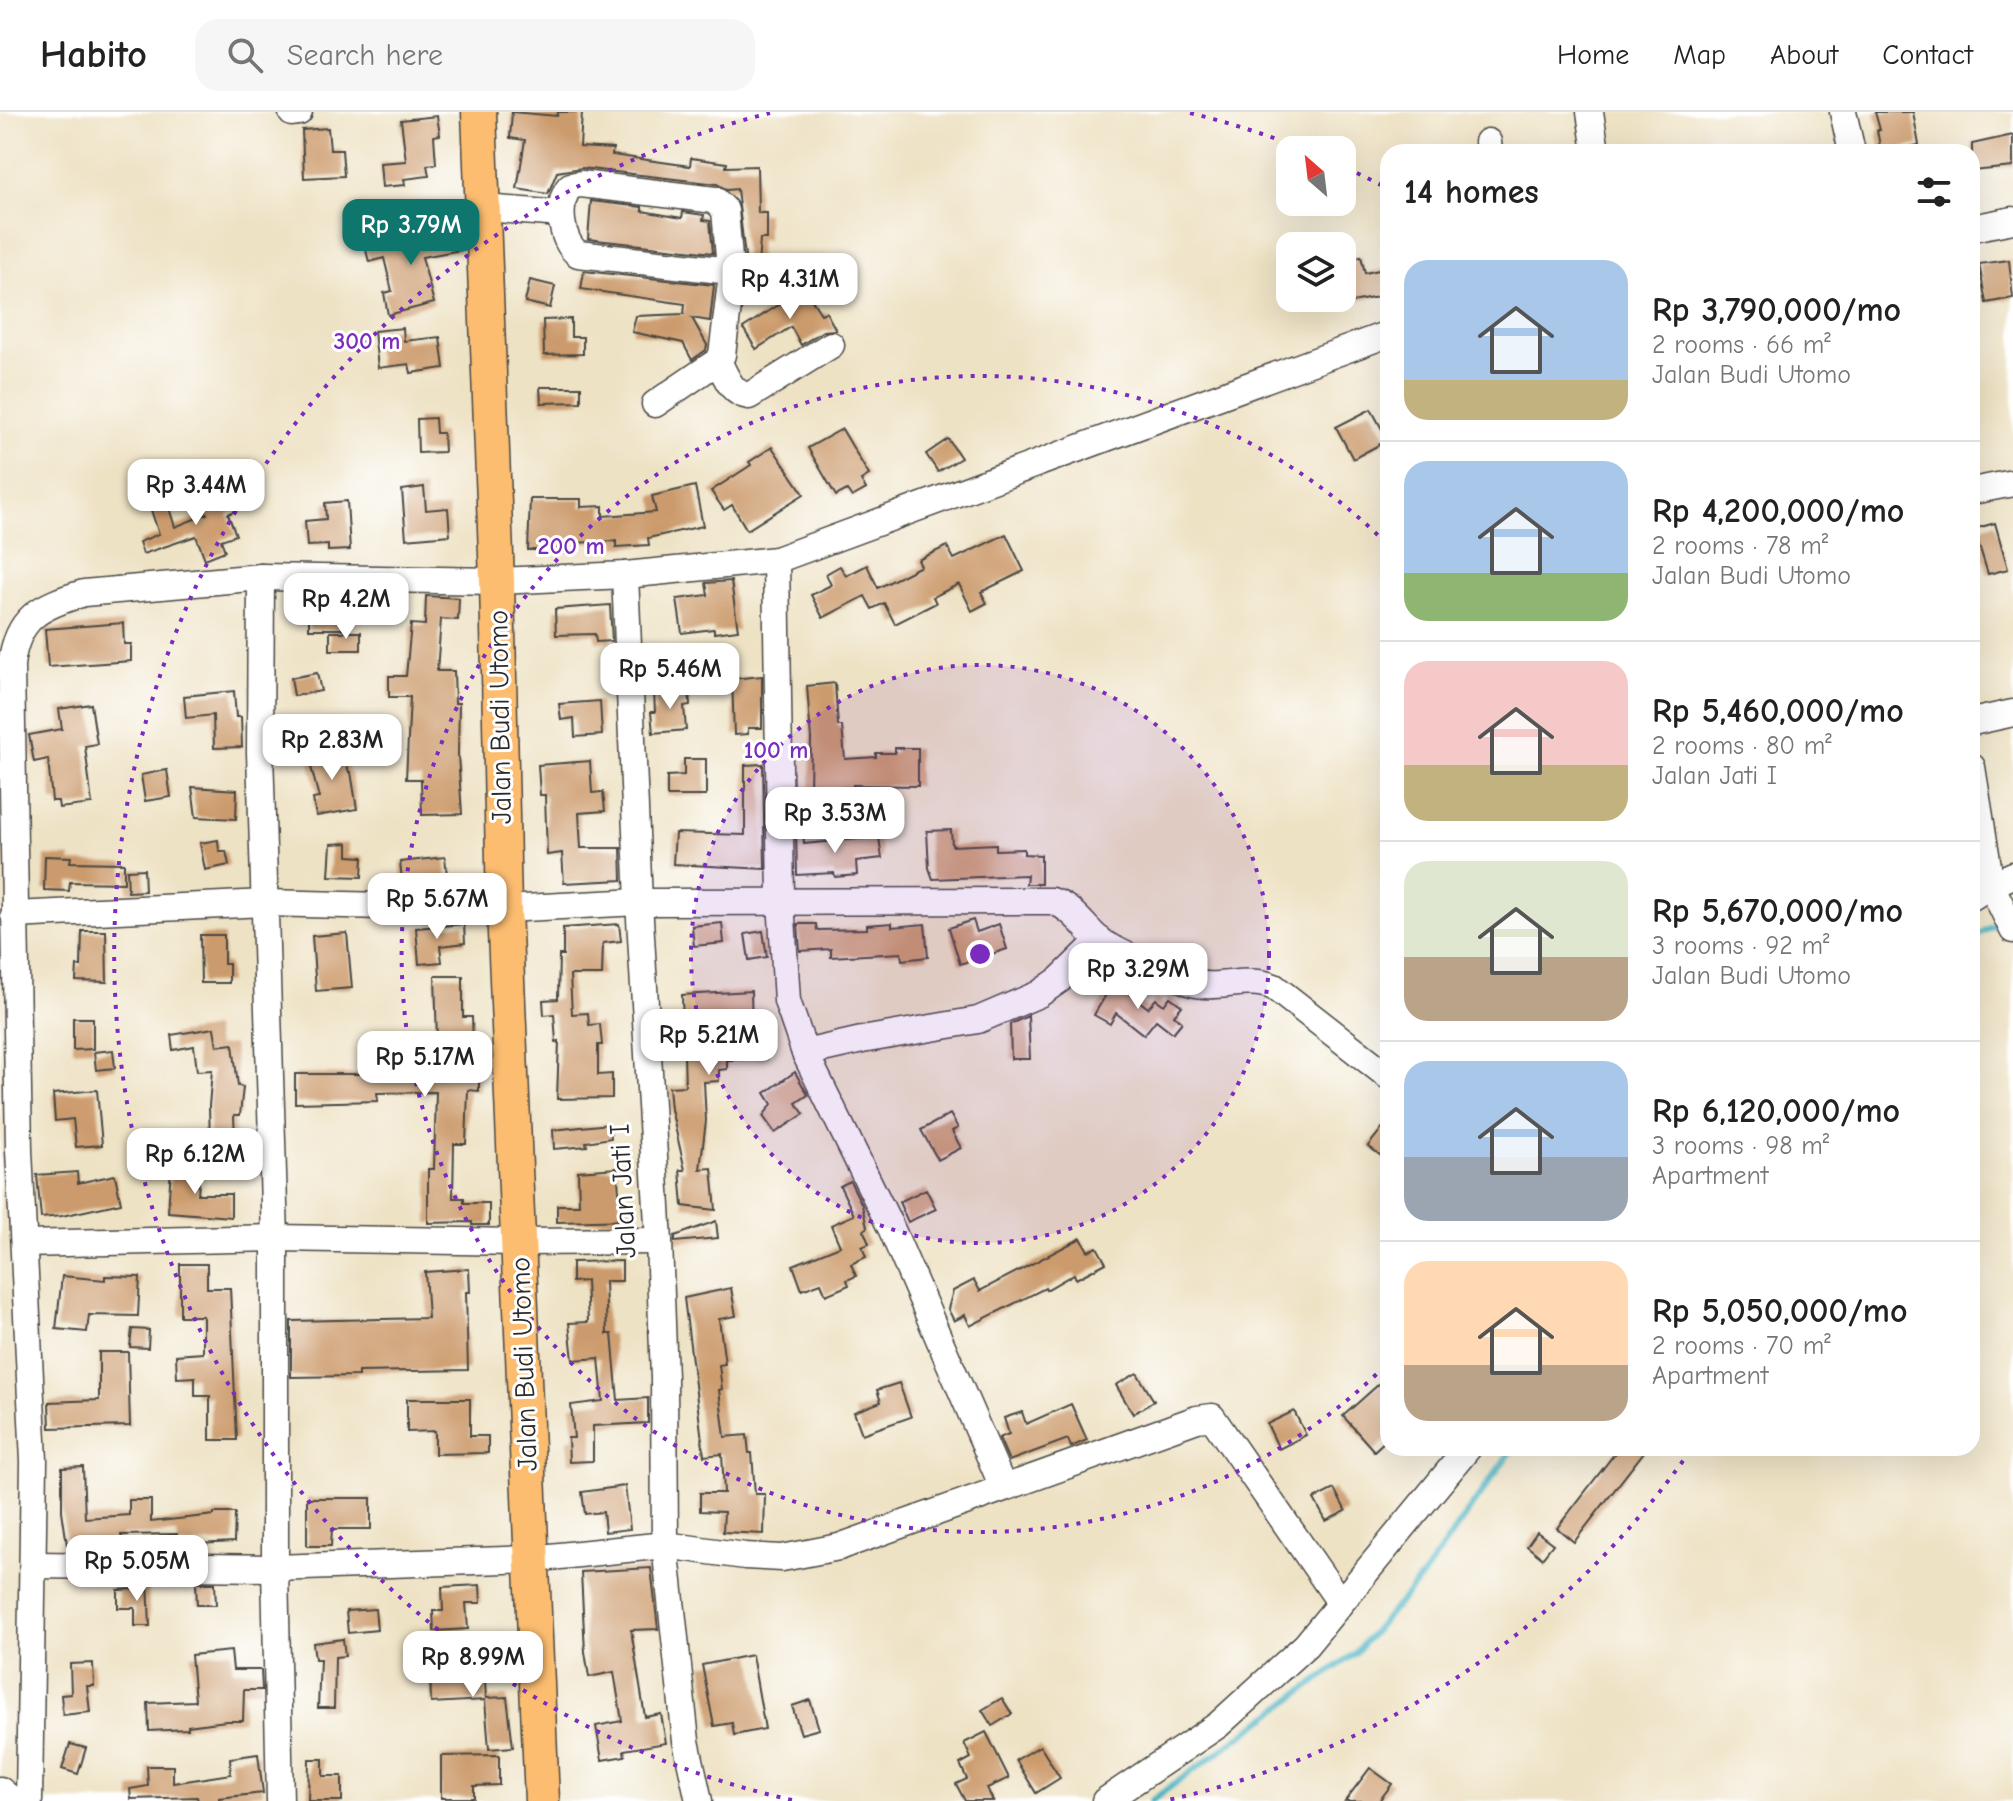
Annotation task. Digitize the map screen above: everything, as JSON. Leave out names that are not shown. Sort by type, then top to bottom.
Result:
[{"type":"main road","name":"Jalan Budi Utomo","points":[[479,112],[497,581],[504,909],[542,1801]]},
{"type":"street","points":[[292,113],[299,112]]},
{"type":"street","points":[[1590,112],[1595,144]]},
{"type":"street","points":[[1843,112],[1850,144]]},
{"type":"street","points":[[655,404],[718,361],[725,346],[731,282],[725,210],[715,200],[581,184],[570,186],[564,193],[561,214],[569,244],[578,254],[730,271]]},
{"type":"street","points":[[485,208],[561,214]]},
{"type":"street","points":[[1980,226],[2013,220]]},
{"type":"street","points":[[29,1801],[34,1461],[14,915],[11,665],[14,641],[25,624],[42,610],[84,593],[261,577],[497,581],[625,575],[776,560],[1380,337]]},
{"type":"street","points":[[718,361],[734,390],[739,395],[749,396],[831,345]]},
{"type":"street","points":[[1980,489],[2013,483]]},
{"type":"street","points":[[776,560],[781,900],[787,1001],[805,1053],[892,1230],[1003,1487]]},
{"type":"street","name":"Jalan Jati I","points":[[625,575],[639,902],[659,1241],[665,1545],[686,1741],[699,1801]]},
{"type":"street","points":[[261,577],[260,752],[275,1238],[275,1568],[280,1801]]},
{"type":"street","points":[[1980,720],[2013,713]]},
{"type":"street","points":[[1980,813],[1993,888],[2011,925]]},
{"type":"street","points":[[14,915],[265,903],[504,909],[639,902],[1052,901],[1068,908],[1100,940],[1190,982],[1215,985],[1253,981],[1274,987],[1380,1064]]},
{"type":"street","points":[[805,1053],[862,1040],[968,1024],[1002,1011],[1039,994],[1059,980],[1100,940]]},
{"type":"street","points":[[24,1244],[275,1238],[659,1241]]},
{"type":"street","points":[[34,1565],[275,1568],[531,1559],[665,1545],[782,1558],[839,1547],[1197,1419],[1212,1417],[1340,1602]]},
{"type":"street","points":[[1105,1801],[1218,1725],[1306,1645],[1461,1456]]},
{"type":"street","points":[[0,1790],[13,1801]]},
{"type":"building","points":[[512,112],[557,116],[558,112],[582,112],[580,147],[613,149],[612,155],[690,166],[691,158],[727,163],[726,167],[757,166],[758,213],[767,213],[767,239],[760,239],[758,266],[746,265],[737,189],[582,168],[557,172],[548,194],[517,189],[525,140],[510,138]]},
{"type":"building","points":[[1875,112],[1913,112],[1919,144],[1880,144],[1877,130],[1880,130]]},
{"type":"building","points":[[437,116],[440,135],[434,136],[436,164],[427,165],[429,176],[404,179],[405,185],[382,187],[380,163],[406,161],[401,120]]},
{"type":"building","points":[[328,128],[330,150],[342,150],[344,176],[304,178],[302,130]]},
{"type":"building","points":[[2013,135],[2013,167],[1980,170],[1980,144],[1972,144]]},
{"type":"building","points":[[591,201],[642,207],[642,211],[682,218],[683,212],[704,215],[703,220],[710,221],[713,253],[588,239]]},
{"type":"building","points":[[457,230],[461,250],[422,257],[434,303],[388,315],[384,293],[392,291],[384,258],[369,262],[365,246],[425,232],[426,236]]},
{"type":"building","points":[[1361,256],[1365,273],[1380,270],[1380,297],[1356,301],[1356,257]]},
{"type":"building","points":[[2009,260],[2013,298],[1986,303],[1980,264]]},
{"type":"building","points":[[584,271],[714,285],[710,321],[692,318],[707,345],[706,350],[692,360],[683,343],[632,332],[636,316],[684,314],[685,304],[581,289]]},
{"type":"building","points":[[530,280],[555,286],[550,308],[525,302]]},
{"type":"building","points":[[804,288],[821,314],[826,312],[836,330],[823,331],[801,345],[791,327],[756,349],[743,328]]},
{"type":"building","points":[[571,319],[571,337],[583,337],[583,354],[544,355],[543,320]]},
{"type":"building","points":[[403,328],[404,341],[440,337],[444,368],[411,373],[409,364],[378,368],[374,331]]},
{"type":"building","points":[[540,387],[581,387],[581,402],[541,403]]},
{"type":"building","points":[[1371,409],[1380,425],[1380,444],[1353,459],[1336,427]]},
{"type":"building","points":[[435,418],[436,433],[443,433],[444,452],[418,453],[417,419]]},
{"type":"building","points":[[842,429],[869,475],[861,480],[866,489],[852,497],[847,490],[836,496],[808,448]]},
{"type":"building","points":[[948,439],[961,458],[938,472],[926,454]]},
{"type":"building","points":[[772,447],[804,494],[747,530],[732,505],[724,510],[711,491]]},
{"type":"building","points":[[695,486],[703,526],[648,538],[649,545],[616,547],[616,541],[570,543],[570,550],[528,550],[530,499],[581,499],[581,507],[603,506],[603,516],[656,512],[652,496]]},
{"type":"building","points":[[424,487],[426,510],[448,508],[450,535],[406,539],[402,490]]},
{"type":"building","points":[[229,490],[237,510],[228,514],[236,535],[221,540],[225,551],[205,559],[196,536],[143,554],[139,542],[159,534],[151,510],[168,505],[175,527],[207,514],[202,501]]},
{"type":"building","points":[[347,501],[350,550],[328,551],[328,545],[307,546],[305,521],[326,519],[325,503]]},
{"type":"building","points":[[1995,523],[2008,569],[1988,574],[1980,548],[1980,527]]},
{"type":"building","points":[[1006,534],[1024,571],[981,592],[987,603],[972,611],[959,584],[933,597],[936,603],[895,624],[884,603],[872,609],[865,596],[823,618],[811,595],[831,585],[826,574],[840,566],[846,576],[867,565],[878,588],[921,566],[918,560],[947,546],[954,559]]},
{"type":"building","points":[[731,581],[738,630],[682,633],[677,599],[708,595],[706,583]]},
{"type":"building","points":[[426,596],[459,598],[458,620],[441,619],[437,671],[454,671],[455,703],[459,703],[458,755],[462,814],[422,815],[421,779],[406,779],[410,697],[389,697],[389,676],[406,676],[411,624],[425,625]]},
{"type":"building","points":[[610,605],[612,641],[596,642],[595,634],[556,635],[555,609]]},
{"type":"building","points":[[343,606],[343,629],[309,629],[309,607]]},
{"type":"building","points":[[123,623],[124,644],[131,644],[131,661],[48,667],[45,629]]},
{"type":"building","points":[[330,632],[361,632],[361,650],[330,650]]},
{"type":"building","points":[[317,673],[321,691],[294,696],[291,678]]},
{"type":"building","points":[[727,673],[729,688],[702,691],[701,676]]},
{"type":"building","points":[[762,676],[762,728],[748,728],[748,734],[734,735],[732,679]]},
{"type":"building","points":[[835,683],[838,726],[842,726],[845,759],[895,753],[895,748],[918,748],[918,786],[853,785],[810,789],[811,739],[807,686]]},
{"type":"building","points":[[689,689],[690,705],[684,706],[686,730],[653,733],[651,712],[655,712],[654,692]]},
{"type":"building","points":[[234,691],[236,717],[241,717],[242,747],[214,748],[213,715],[186,718],[184,696]]},
{"type":"building","points":[[600,701],[602,735],[575,737],[574,718],[561,720],[559,704]]},
{"type":"building","points":[[91,704],[97,744],[85,746],[92,804],[59,808],[58,801],[52,801],[48,759],[34,762],[29,735],[62,729],[59,709]]},
{"type":"building","points":[[341,746],[351,772],[357,809],[316,816],[313,799],[319,798],[308,755]]},
{"type":"building","points":[[684,759],[706,759],[706,796],[667,796],[667,776],[684,775]]},
{"type":"building","points":[[590,761],[592,793],[603,792],[605,811],[579,813],[581,848],[621,848],[622,880],[564,883],[562,853],[547,855],[545,795],[540,795],[538,765]]},
{"type":"building","points":[[763,764],[765,869],[673,864],[675,833],[745,835],[745,765]]},
{"type":"building","points":[[167,770],[171,797],[145,801],[141,775]]},
{"type":"building","points":[[192,787],[237,790],[236,819],[196,817]]},
{"type":"building","points":[[803,828],[804,844],[879,837],[882,858],[856,861],[857,875],[797,875],[796,829]]},
{"type":"building","points":[[951,830],[952,846],[996,844],[996,850],[1024,849],[1024,854],[1041,855],[1041,884],[1026,884],[1027,875],[933,879],[929,868],[927,831]]},
{"type":"building","points":[[218,840],[219,851],[226,851],[229,865],[205,870],[200,843]]},
{"type":"building","points":[[348,843],[348,856],[363,857],[362,877],[329,876],[331,844]]},
{"type":"building","points":[[45,856],[71,857],[70,862],[124,863],[124,883],[70,882],[69,891],[44,890]]},
{"type":"building","points":[[445,857],[448,885],[403,889],[400,862]]},
{"type":"building","points":[[144,869],[145,891],[128,892],[127,870]]},
{"type":"building","points":[[973,920],[977,932],[999,924],[1007,949],[960,964],[949,928]]},
{"type":"building","points":[[722,923],[724,943],[694,946],[692,926]]},
{"type":"building","points":[[892,923],[892,927],[925,924],[928,957],[902,960],[901,953],[831,957],[831,949],[800,951],[798,924],[816,924],[817,930],[867,929],[867,925]]},
{"type":"building","points":[[464,924],[465,943],[440,946],[442,962],[419,964],[416,928]]},
{"type":"building","points":[[619,924],[621,941],[603,943],[602,975],[570,975],[572,1014],[588,1013],[589,1025],[600,1024],[602,1045],[598,1045],[598,1075],[612,1074],[612,1098],[557,1099],[559,1041],[556,1042],[554,1014],[544,1015],[543,1000],[558,999],[563,928]]},
{"type":"building","points":[[82,931],[106,931],[107,982],[76,981],[77,966],[81,966]]},
{"type":"building","points":[[763,931],[767,957],[749,960],[745,934]]},
{"type":"building","points":[[347,933],[352,988],[316,991],[312,936]]},
{"type":"building","points":[[200,935],[224,935],[224,964],[229,964],[229,983],[201,983]]},
{"type":"building","points":[[435,976],[463,976],[463,1017],[472,1017],[474,1074],[479,1074],[479,1091],[468,1090],[466,1144],[454,1144],[453,1198],[464,1198],[464,1203],[489,1203],[489,1225],[472,1225],[472,1222],[428,1223],[428,1169],[434,1169],[436,1092],[377,1093],[378,1101],[295,1103],[295,1074],[438,1074]]},
{"type":"building","points":[[1114,981],[1148,1008],[1156,999],[1164,1005],[1170,997],[1182,1006],[1174,1015],[1182,1022],[1173,1033],[1156,1020],[1144,1035],[1116,1013],[1110,1024],[1094,1015]]},
{"type":"building","points":[[751,991],[752,1031],[766,1030],[767,1059],[727,1060],[727,1069],[719,1070],[719,1081],[704,1082],[706,1121],[700,1169],[712,1168],[716,1210],[683,1206],[680,1170],[685,1170],[669,1087],[685,1086],[682,995]]},
{"type":"building","points":[[1028,1016],[1030,1059],[1011,1059],[1010,1024]]},
{"type":"building","points":[[73,1018],[93,1018],[93,1049],[73,1050]]},
{"type":"building","points":[[214,1028],[217,1046],[233,1044],[238,1086],[243,1087],[240,1115],[234,1115],[235,1140],[210,1141],[212,1070],[197,1071],[194,1046],[173,1050],[171,1035]]},
{"type":"building","points":[[113,1050],[115,1068],[96,1070],[94,1052]]},
{"type":"building","points":[[795,1072],[808,1095],[796,1103],[804,1114],[775,1133],[763,1116],[772,1104],[765,1093]]},
{"type":"building","points":[[97,1090],[102,1145],[76,1147],[73,1119],[55,1121],[53,1094]]},
{"type":"building","points":[[950,1114],[958,1128],[952,1131],[961,1148],[938,1160],[921,1130]]},
{"type":"building","points":[[609,1124],[611,1138],[586,1142],[587,1146],[554,1149],[553,1130]]},
{"type":"building","points":[[1380,1131],[1380,1155],[1368,1146]]},
{"type":"building","points":[[171,1167],[200,1169],[198,1194],[231,1194],[231,1217],[168,1212]]},
{"type":"building","points":[[617,1168],[620,1204],[630,1204],[630,1220],[557,1222],[557,1205],[579,1205],[578,1171]]},
{"type":"building","points":[[77,1172],[78,1183],[115,1175],[121,1203],[41,1218],[37,1175]]},
{"type":"building","points":[[850,1181],[862,1205],[867,1227],[864,1231],[869,1244],[862,1247],[866,1257],[851,1264],[856,1276],[847,1280],[849,1285],[826,1295],[821,1283],[802,1290],[793,1265],[840,1246],[831,1225],[854,1215],[840,1186]]},
{"type":"building","points":[[926,1189],[936,1209],[908,1222],[899,1202]]},
{"type":"building","points":[[716,1221],[718,1238],[675,1242],[675,1236]]},
{"type":"building","points":[[1081,1238],[1088,1251],[1097,1247],[1106,1263],[1076,1279],[1074,1274],[970,1326],[965,1315],[954,1321],[948,1309],[953,1291],[974,1280],[980,1291]]},
{"type":"building","points":[[622,1261],[622,1281],[605,1281],[607,1334],[612,1334],[618,1400],[648,1398],[648,1423],[593,1426],[593,1461],[569,1462],[568,1438],[574,1438],[571,1405],[603,1401],[599,1358],[573,1360],[569,1323],[588,1322],[586,1281],[572,1282],[572,1262]]},
{"type":"building","points":[[180,1264],[207,1264],[207,1288],[230,1288],[237,1440],[210,1440],[210,1396],[195,1396],[195,1377],[177,1378],[176,1355],[203,1353],[203,1316],[180,1316]]},
{"type":"building","points":[[469,1269],[470,1292],[466,1292],[468,1370],[291,1377],[291,1321],[428,1318],[425,1272]]},
{"type":"building","points":[[62,1276],[105,1280],[105,1276],[140,1277],[138,1316],[89,1315],[87,1332],[56,1329]]},
{"type":"building","points":[[731,1288],[736,1316],[719,1319],[725,1364],[719,1365],[722,1389],[719,1390],[725,1437],[747,1435],[749,1453],[752,1453],[755,1494],[765,1494],[764,1534],[723,1532],[724,1512],[700,1511],[700,1493],[724,1493],[722,1454],[704,1456],[684,1298]]},
{"type":"building","points":[[132,1329],[149,1330],[148,1348],[130,1347]]},
{"type":"building","points":[[99,1352],[128,1352],[130,1426],[50,1428],[49,1402],[99,1400]]},
{"type":"building","points":[[1137,1373],[1154,1401],[1133,1414],[1116,1385]]},
{"type":"building","points":[[899,1383],[911,1417],[862,1434],[854,1412],[881,1402],[877,1390]]},
{"type":"building","points":[[1380,1383],[1380,1445],[1374,1451],[1343,1416]]},
{"type":"building","points":[[407,1399],[470,1399],[470,1436],[488,1436],[488,1453],[435,1454],[435,1431],[407,1432]]},
{"type":"building","points":[[1071,1404],[1087,1440],[1071,1447],[1068,1439],[1009,1461],[999,1438],[1009,1434],[1004,1418],[1022,1412],[1026,1424]]},
{"type":"building","points":[[1294,1411],[1306,1435],[1279,1449],[1267,1424]]},
{"type":"building","points":[[1613,1456],[1641,1456],[1574,1542],[1557,1528]]},
{"type":"building","points":[[83,1467],[85,1518],[129,1515],[129,1500],[151,1500],[151,1522],[235,1513],[234,1542],[178,1545],[177,1534],[121,1535],[122,1539],[67,1545],[62,1511],[62,1468]]},
{"type":"building","points":[[625,1486],[630,1529],[605,1532],[603,1512],[585,1514],[582,1492]]},
{"type":"building","points":[[1334,1489],[1346,1511],[1326,1521],[1314,1499]]},
{"type":"building","points":[[307,1498],[371,1498],[371,1529],[332,1529],[331,1546],[307,1546]]},
{"type":"building","points":[[1537,1532],[1553,1544],[1542,1558],[1527,1546]]},
{"type":"building","points":[[651,1568],[658,1629],[631,1630],[645,1717],[661,1714],[666,1743],[624,1750],[625,1756],[602,1760],[596,1726],[622,1721],[614,1672],[589,1677],[581,1572]]},
{"type":"building","points":[[135,1582],[148,1582],[150,1626],[135,1626],[135,1608],[118,1608],[118,1590],[135,1589]]},
{"type":"building","points":[[196,1583],[215,1583],[216,1605],[197,1605]]},
{"type":"building","points":[[480,1585],[481,1603],[466,1603],[468,1629],[434,1631],[433,1611],[443,1611],[442,1587]]},
{"type":"building","points":[[375,1609],[377,1630],[348,1633],[346,1611]]},
{"type":"building","points":[[343,1639],[345,1656],[335,1657],[334,1708],[318,1708],[320,1659],[315,1659],[313,1643]]},
{"type":"building","points":[[231,1651],[233,1670],[261,1670],[262,1690],[244,1690],[243,1721],[149,1731],[148,1703],[195,1701],[191,1655]]},
{"type":"building","points":[[752,1655],[765,1729],[734,1735],[732,1723],[714,1726],[702,1665]]},
{"type":"building","points":[[93,1663],[94,1686],[87,1686],[90,1712],[63,1715],[61,1695],[71,1694],[70,1664]]},
{"type":"building","points":[[484,1665],[486,1698],[507,1697],[513,1747],[489,1749],[485,1700],[431,1703],[430,1668]]},
{"type":"building","points":[[1002,1698],[1012,1714],[992,1726],[982,1710]]},
{"type":"building","points":[[810,1700],[819,1729],[801,1734],[792,1706]]},
{"type":"building","points":[[986,1732],[1009,1778],[987,1788],[993,1801],[965,1801],[956,1784],[967,1779],[960,1764],[971,1758],[964,1743]]},
{"type":"building","points":[[70,1744],[86,1748],[78,1774],[62,1769]]},
{"type":"building","points":[[1040,1746],[1060,1778],[1036,1793],[1016,1760]]},
{"type":"building","points":[[258,1754],[263,1793],[219,1798],[219,1801],[198,1801],[197,1797],[131,1799],[130,1789],[148,1786],[147,1766],[173,1766],[173,1783],[231,1774],[230,1758]]},
{"type":"building","points":[[499,1755],[499,1785],[474,1786],[474,1798],[441,1798],[441,1756]]},
{"type":"building","points":[[309,1759],[323,1759],[323,1776],[342,1776],[342,1801],[308,1801]]},
{"type":"building","points":[[1370,1768],[1392,1784],[1379,1801],[1345,1801]]},
{"type":"waterway","points":[[1980,933],[2000,922]]},
{"type":"waterway","points":[[1151,1801],[1354,1654],[1422,1577],[1507,1456]]}]
